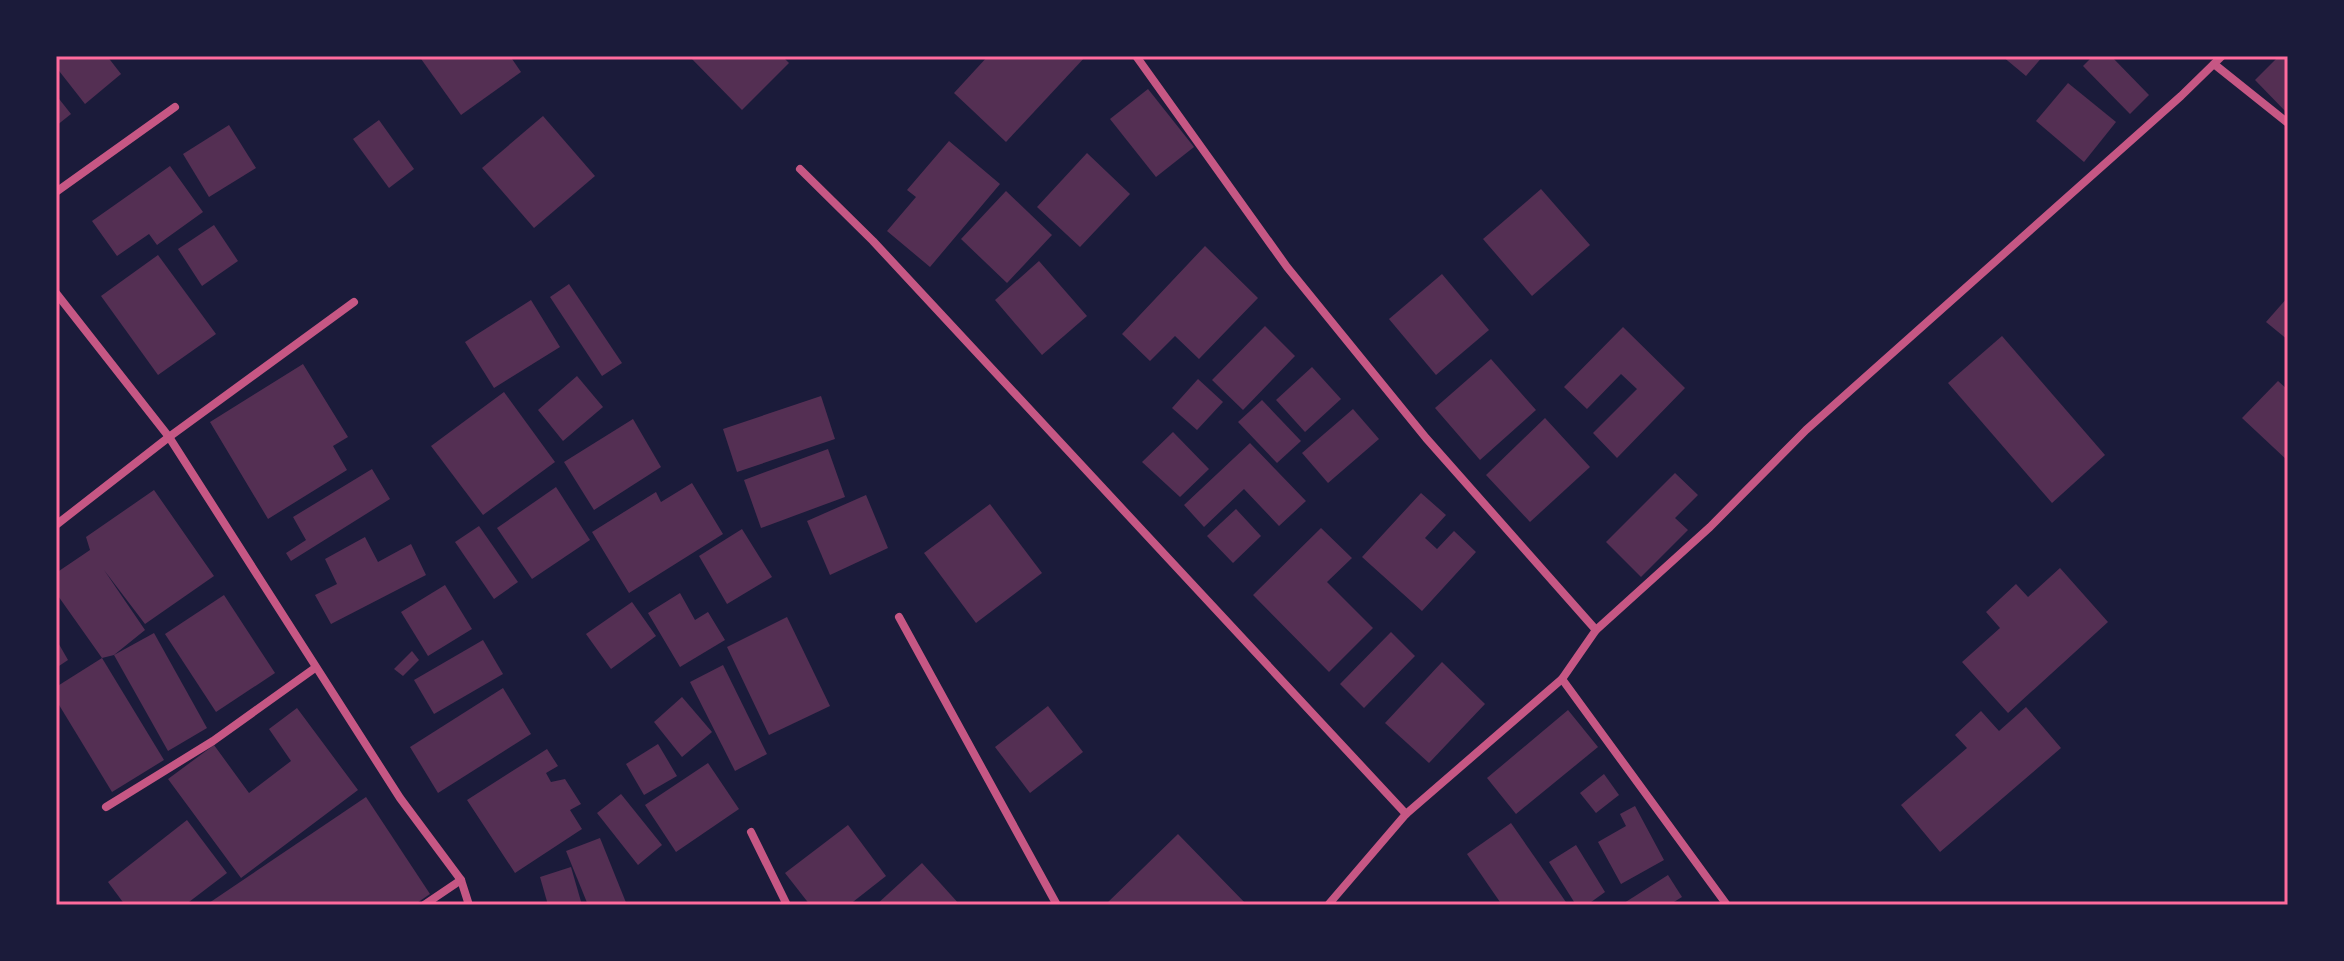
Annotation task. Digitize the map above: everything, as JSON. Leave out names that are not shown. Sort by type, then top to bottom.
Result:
[{"type":"street","points":[[1136,56],[1287,267],[1426,438],[1596,630]]},
{"type":"street","points":[[1328,905],[1406,814],[1562,679],[1596,630],[1710,527],[1806,430],[2222,56]]},
{"type":"street","points":[[2214,64],[2288,123]]},
{"type":"street","points":[[56,192],[175,107]]},
{"type":"street","points":[[800,169],[884,252],[1406,814]]},
{"type":"street","points":[[56,293],[169,437],[400,798],[461,880],[469,905]]},
{"type":"street","points":[[56,525],[169,437],[354,302]]},
{"type":"street","points":[[899,617],[1057,905]]},
{"type":"street","points":[[106,807],[213,741],[315,668]]},
{"type":"street","points":[[1562,679],[1727,905]]},
{"type":"street","points":[[751,832],[787,905]]},
{"type":"street","points":[[424,905],[461,880]]},
{"type":"building","points":[[56,56],[107,56],[121,74],[85,104],[56,67]]},
{"type":"building","points":[[419,56],[510,56],[521,72],[461,115]]},
{"type":"building","points":[[689,56],[782,56],[789,63],[742,110]]},
{"type":"building","points":[[988,56],[1086,56],[1006,142],[954,93]]},
{"type":"building","points":[[2002,56],[2043,56],[2026,76]]},
{"type":"building","points":[[2093,56],[2111,56],[2149,95],[2130,114],[2083,66]]},
{"type":"building","points":[[2279,56],[2288,56],[2288,114],[2255,80]]},
{"type":"building","points":[[2068,83],[2116,122],[2084,162],[2036,121]]},
{"type":"building","points":[[1148,89],[1194,147],[1156,177],[1110,119]]},
{"type":"building","points":[[56,95],[71,114],[56,126]]},
{"type":"building","points":[[543,116],[595,176],[534,228],[482,168]]},
{"type":"building","points":[[379,120],[414,169],[389,188],[353,139]]},
{"type":"building","points":[[229,125],[256,168],[209,197],[183,154]]},
{"type":"building","points":[[949,141],[1000,184],[930,267],[887,231],[916,197],[907,190]]},
{"type":"building","points":[[1087,153],[1130,194],[1080,247],[1037,207]]},
{"type":"building","points":[[170,166],[203,212],[157,245],[149,234],[117,256],[92,221]]},
{"type":"building","points":[[1541,189],[1590,245],[1532,296],[1483,239]]},
{"type":"building","points":[[1006,191],[1052,235],[1007,283],[961,239]]},
{"type":"building","points":[[214,225],[238,261],[202,286],[178,249]]},
{"type":"building","points":[[1205,246],[1258,298],[1199,359],[1175,336],[1150,361],[1122,334]]},
{"type":"building","points":[[158,255],[216,334],[158,375],[101,296]]},
{"type":"building","points":[[1039,261],[1087,316],[1042,355],[995,300]]},
{"type":"building","points":[[1442,274],[1489,330],[1436,375],[1389,319]]},
{"type":"building","points":[[569,284],[622,363],[602,376],[550,297]]},
{"type":"building","points":[[2288,297],[2288,340],[2266,322]]},
{"type":"building","points":[[531,300],[560,347],[494,388],[465,342]]},
{"type":"building","points":[[1265,326],[1295,356],[1243,410],[1212,380]]},
{"type":"building","points":[[1623,327],[1685,388],[1617,458],[1593,433],[1637,389],[1621,374],[1587,409],[1564,387]]},
{"type":"building","points":[[2002,336],[2105,455],[2052,503],[1948,383]]},
{"type":"building","points":[[1491,359],[1536,410],[1480,460],[1435,408]]},
{"type":"building","points":[[303,364],[348,437],[333,446],[347,470],[268,519],[210,422]]},
{"type":"building","points":[[1312,367],[1341,399],[1305,432],[1276,400]]},
{"type":"building","points":[[577,376],[603,407],[563,441],[538,410]]},
{"type":"building","points":[[1198,379],[1223,402],[1197,430],[1172,408]]},
{"type":"building","points":[[2278,381],[2288,390],[2288,461],[2242,418]]},
{"type":"building","points":[[504,392],[555,462],[483,515],[431,446]]},
{"type":"building","points":[[821,396],[835,439],[737,472],[723,429]]},
{"type":"building","points":[[1262,400],[1301,441],[1277,463],[1238,422]]},
{"type":"building","points":[[1353,409],[1379,439],[1328,483],[1302,453]]},
{"type":"building","points":[[1545,418],[1590,467],[1530,522],[1486,475]]},
{"type":"building","points":[[633,419],[661,467],[594,510],[564,462]]},
{"type":"building","points":[[1173,432],[1209,469],[1180,497],[1142,462]]},
{"type":"building","points":[[1250,443],[1306,501],[1279,526],[1244,489],[1204,527],[1184,505]]},
{"type":"building","points":[[828,449],[845,497],[761,528],[744,480]]},
{"type":"building","points":[[372,469],[390,499],[291,561],[286,553],[306,540],[293,517]]},
{"type":"building","points":[[1675,473],[1698,495],[1675,518],[1688,530],[1641,577],[1606,542]]},
{"type":"building","points":[[692,483],[723,534],[629,593],[592,532],[656,492],[661,502]]},
{"type":"building","points":[[556,487],[590,540],[532,579],[497,528]]},
{"type":"building","points":[[154,490],[214,576],[145,624],[104,570],[145,630],[114,655],[102,658],[56,593],[56,573],[90,550],[86,537]]},
{"type":"building","points":[[1421,493],[1446,515],[1425,538],[1437,549],[1454,531],[1476,552],[1422,611],[1362,557]]},
{"type":"building","points":[[866,495],[888,548],[830,575],[807,521]]},
{"type":"building","points":[[990,504],[1042,573],[976,623],[924,553]]},
{"type":"building","points":[[1236,509],[1261,536],[1233,563],[1207,536]]},
{"type":"building","points":[[479,526],[518,582],[494,599],[455,542]]},
{"type":"building","points":[[1321,528],[1352,558],[1327,582],[1373,628],[1329,672],[1253,595]]},
{"type":"building","points":[[742,529],[772,577],[727,604],[699,556]]},
{"type":"building","points":[[365,537],[378,562],[411,544],[426,575],[331,624],[315,595],[337,584],[325,559]]},
{"type":"building","points":[[2060,568],[2108,622],[2008,713],[1962,662],[2000,628],[1986,612],[2016,584],[2028,597]]},
{"type":"building","points":[[445,585],[472,629],[428,656],[401,612]]},
{"type":"building","points":[[680,593],[695,620],[708,612],[725,640],[680,667],[648,613]]},
{"type":"building","points":[[224,595],[275,673],[216,712],[165,634]]},
{"type":"building","points":[[632,602],[656,636],[611,669],[586,634]]},
{"type":"building","points":[[787,617],[830,706],[769,735],[727,647]]},
{"type":"building","points":[[1391,632],[1415,656],[1364,708],[1340,684]]},
{"type":"building","points":[[154,633],[207,728],[168,751],[114,655]]},
{"type":"building","points":[[56,639],[68,660],[56,668]]},
{"type":"building","points":[[483,640],[503,674],[434,714],[414,680]]},
{"type":"building","points":[[412,651],[419,660],[403,676],[394,669]]},
{"type":"building","points":[[102,658],[164,760],[112,792],[56,700],[56,687]]},
{"type":"building","points":[[1442,662],[1485,704],[1429,763],[1385,723]]},
{"type":"building","points":[[723,665],[767,754],[735,771],[690,682]]},
{"type":"building","points":[[503,688],[531,734],[438,793],[410,747]]},
{"type":"building","points":[[682,697],[712,732],[682,757],[654,722]]},
{"type":"building","points":[[1048,706],[1083,752],[1030,793],[995,747]]},
{"type":"building","points":[[2026,707],[2061,748],[1940,852],[1901,805],[1967,748],[1955,735],[1981,711],[1999,731]]},
{"type":"building","points":[[297,708],[358,790],[241,878],[168,779],[214,745],[249,793],[291,761],[269,729]]},
{"type":"building","points":[[1568,710],[1598,747],[1516,814],[1487,778]]},
{"type":"building","points":[[658,744],[677,776],[644,795],[626,764]]},
{"type":"building","points":[[547,749],[558,766],[546,773],[551,782],[565,779],[581,804],[570,810],[582,829],[515,873],[467,800]]},
{"type":"building","points":[[708,763],[739,809],[676,852],[645,805]]},
{"type":"building","points":[[1604,774],[1619,795],[1596,813],[1580,793]]},
{"type":"building","points":[[621,794],[662,845],[638,865],[597,813]]},
{"type":"building","points":[[366,797],[430,894],[414,905],[206,905]]},
{"type":"building","points":[[1635,806],[1664,860],[1621,884],[1598,842],[1626,826],[1620,814]]},
{"type":"building","points":[[187,820],[227,873],[185,905],[125,905],[108,882]]},
{"type":"building","points":[[1511,823],[1568,905],[1502,905],[1467,854]]},
{"type":"building","points":[[848,825],[886,876],[849,905],[810,905],[785,873]]},
{"type":"building","points":[[1178,834],[1247,905],[1170,905],[1167,902],[1164,905],[1105,905]]},
{"type":"building","points":[[600,838],[627,905],[588,905],[566,851]]},
{"type":"building","points":[[1576,845],[1605,892],[1587,905],[1576,905],[1549,862]]},
{"type":"building","points":[[922,863],[960,905],[876,905]]},
{"type":"building","points":[[571,867],[582,905],[548,905],[540,877]]},
{"type":"building","points":[[1668,875],[1682,897],[1669,905],[1621,905]]}]
